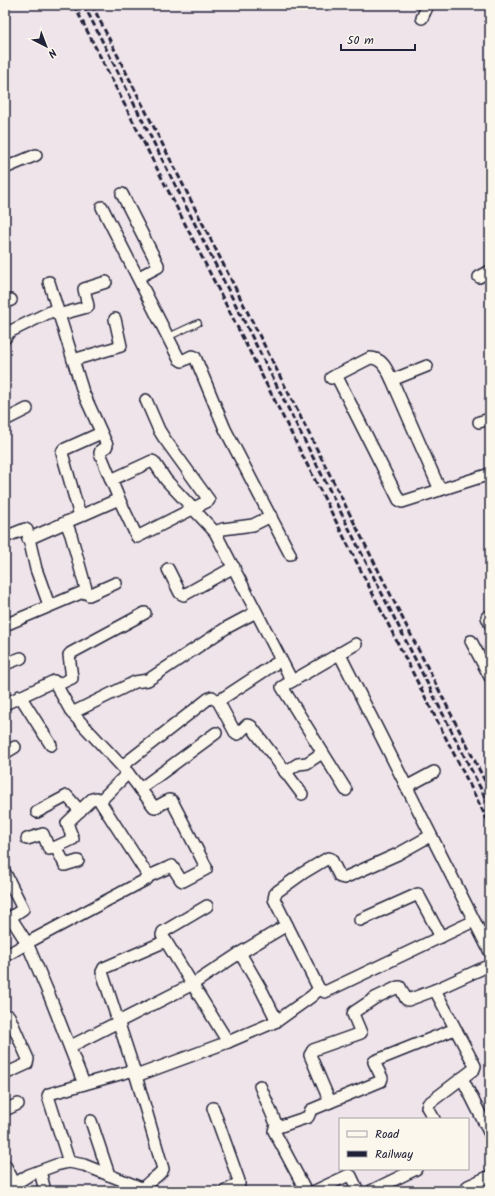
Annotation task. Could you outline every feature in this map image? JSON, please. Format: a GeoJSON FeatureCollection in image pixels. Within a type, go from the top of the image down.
{"type":"FeatureCollection","features":[{"type":"Feature","properties":{"kind":"street"},"geometry":{"type":"LineString","coordinates":[[422,18],[428,5]]}},
{"type":"Feature","properties":{"kind":"street"},"geometry":{"type":"LineString","coordinates":[[5,168],[36,155]]}},
{"type":"Feature","properties":{"kind":"street"},"geometry":{"type":"LineString","coordinates":[[122,194],[158,265],[158,267],[139,278]]}},
{"type":"Feature","properties":{"kind":"street"},"geometry":{"type":"LineString","coordinates":[[102,207],[180,360],[182,361],[192,356],[195,357],[225,429],[290,554]]}},
{"type":"Feature","properties":{"kind":"street"},"geometry":{"type":"LineString","coordinates":[[479,277],[490,271]]}},
{"type":"Feature","properties":{"kind":"street"},"geometry":{"type":"LineString","coordinates":[[48,282],[83,392],[107,445],[101,450],[100,453],[137,537],[208,501],[208,498],[159,430],[146,400]]}},
{"type":"Feature","properties":{"kind":"street"},"geometry":{"type":"LineString","coordinates":[[5,338],[9,332],[57,312],[87,307],[84,289],[106,282]]}},
{"type":"Feature","properties":{"kind":"street"},"geometry":{"type":"LineString","coordinates":[[73,360],[120,348],[121,345],[115,319]]}},
{"type":"Feature","properties":{"kind":"street"},"geometry":{"type":"LineString","coordinates":[[440,490],[385,366],[376,358],[370,358],[333,377],[399,500],[402,502],[440,490],[490,474]]}},
{"type":"Feature","properties":{"kind":"street"},"geometry":{"type":"LineString","coordinates":[[392,380],[427,366]]}},
{"type":"Feature","properties":{"kind":"street"},"geometry":{"type":"LineString","coordinates":[[5,420],[27,409]]}},
{"type":"Feature","properties":{"kind":"street"},"geometry":{"type":"LineString","coordinates":[[80,516],[62,451],[101,433]]}},
{"type":"Feature","properties":{"kind":"street"},"geometry":{"type":"LineString","coordinates":[[111,480],[153,461],[166,480],[216,532],[292,681]]}},
{"type":"Feature","properties":{"kind":"street"},"geometry":{"type":"LineString","coordinates":[[28,539],[119,499]]}},
{"type":"Feature","properties":{"kind":"street"},"geometry":{"type":"LineString","coordinates":[[216,532],[223,529],[253,525],[271,516]]}},
{"type":"Feature","properties":{"kind":"street"},"geometry":{"type":"LineString","coordinates":[[66,522],[86,587],[85,591]]}},
{"type":"Feature","properties":{"kind":"street"},"geometry":{"type":"LineString","coordinates":[[5,537],[24,529],[26,530],[36,569],[49,605]]}},
{"type":"Feature","properties":{"kind":"street"},"geometry":{"type":"LineString","coordinates":[[168,569],[180,593],[184,595],[234,568]]}},
{"type":"Feature","properties":{"kind":"street"},"geometry":{"type":"LineString","coordinates":[[85,591],[89,595],[116,583]]}},
{"type":"Feature","properties":{"kind":"street"},"geometry":{"type":"LineString","coordinates":[[5,624],[85,591]]}},
{"type":"Feature","properties":{"kind":"street"},"geometry":{"type":"LineString","coordinates":[[72,713],[135,682],[148,680],[226,628],[256,612]]}},
{"type":"Feature","properties":{"kind":"street"},"geometry":{"type":"LineString","coordinates":[[57,685],[72,678],[69,655],[71,653],[144,613]]}},
{"type":"Feature","properties":{"kind":"street"},"geometry":{"type":"LineString","coordinates":[[471,641],[490,677]]}},
{"type":"Feature","properties":{"kind":"street"},"geometry":{"type":"LineString","coordinates":[[346,790],[282,689],[282,686],[356,644]]}},
{"type":"Feature","properties":{"kind":"street"},"geometry":{"type":"LineString","coordinates":[[339,653],[430,836],[490,952]]}},
{"type":"Feature","properties":{"kind":"street"},"geometry":{"type":"LineString","coordinates":[[5,664],[21,658]]}},
{"type":"Feature","properties":{"kind":"street"},"geometry":{"type":"LineString","coordinates":[[218,701],[281,660]]}},
{"type":"Feature","properties":{"kind":"street"},"geometry":{"type":"LineString","coordinates":[[5,704],[52,682],[56,683],[72,713],[125,770],[155,808],[169,800],[172,801],[206,867],[206,869],[184,881],[181,880],[172,866],[148,877],[146,881],[26,943],[5,956]]}},
{"type":"Feature","properties":{"kind":"street"},"geometry":{"type":"LineString","coordinates":[[20,696],[51,745]]}},
{"type":"Feature","properties":{"kind":"street"},"geometry":{"type":"LineString","coordinates":[[101,801],[125,770],[212,697],[218,701],[236,734],[238,734],[247,725],[250,726],[302,794]]}},
{"type":"Feature","properties":{"kind":"street"},"geometry":{"type":"LineString","coordinates":[[140,789],[216,733]]}},
{"type":"Feature","properties":{"kind":"street"},"geometry":{"type":"LineString","coordinates":[[5,753],[16,747]]}},
{"type":"Feature","properties":{"kind":"street"},"geometry":{"type":"LineString","coordinates":[[285,772],[298,764],[307,763],[322,753]]}},
{"type":"Feature","properties":{"kind":"street"},"geometry":{"type":"LineString","coordinates":[[406,787],[434,772]]}},
{"type":"Feature","properties":{"kind":"street"},"geometry":{"type":"LineString","coordinates":[[36,812],[67,796],[80,811]]}},
{"type":"Feature","properties":{"kind":"street"},"geometry":{"type":"LineString","coordinates":[[27,839],[43,834],[49,848],[56,847],[73,839],[67,824],[94,798],[101,801]]}},
{"type":"Feature","properties":{"kind":"street"},"geometry":{"type":"LineString","coordinates":[[101,801],[102,806],[148,877]]}},
{"type":"Feature","properties":{"kind":"street"},"geometry":{"type":"LineString","coordinates":[[430,836],[398,854],[344,878],[340,877],[331,859],[329,858],[278,890],[274,897],[319,989],[325,992],[474,921]]}},
{"type":"Feature","properties":{"kind":"street"},"geometry":{"type":"LineString","coordinates":[[56,847],[65,866],[78,861]]}},
{"type":"Feature","properties":{"kind":"street"},"geometry":{"type":"LineString","coordinates":[[5,873],[23,909],[8,918],[26,943],[71,1046],[84,1084]]}},
{"type":"Feature","properties":{"kind":"street"},"geometry":{"type":"LineString","coordinates":[[360,920],[418,894],[441,937]]}},
{"type":"Feature","properties":{"kind":"street"},"geometry":{"type":"LineString","coordinates":[[206,906],[163,932],[162,935],[228,1042]]}},
{"type":"Feature","properties":{"kind":"street"},"geometry":{"type":"LineString","coordinates":[[71,1046],[193,984],[240,953],[287,925]]}},
{"type":"Feature","properties":{"kind":"street"},"geometry":{"type":"LineString","coordinates":[[5,1191],[29,1175],[69,1162],[84,1165],[109,1175],[130,1187],[146,1190],[148,1182],[161,1173],[163,1169],[135,1073],[102,970],[166,941]]}},
{"type":"Feature","properties":{"kind":"street"},"geometry":{"type":"LineString","coordinates":[[240,953],[262,991],[277,1022]]}},
{"type":"Feature","properties":{"kind":"street"},"geometry":{"type":"LineString","coordinates":[[330,1102],[310,1055],[314,1050],[360,1033],[361,1032],[354,1013],[375,998],[398,987],[400,987],[408,1000],[489,968]]}},
{"type":"Feature","properties":{"kind":"street"},"geometry":{"type":"LineString","coordinates":[[69,1162],[48,1096],[50,1094],[84,1084],[135,1073],[228,1042],[277,1022],[319,989]]}},
{"type":"Feature","properties":{"kind":"street"},"geometry":{"type":"LineString","coordinates":[[433,1118],[427,1107],[428,1104],[474,1069],[475,1066],[435,990]]}},
{"type":"Feature","properties":{"kind":"street"},"geometry":{"type":"LineString","coordinates":[[5,1074],[27,1064],[28,1059],[9,1016]]}},
{"type":"Feature","properties":{"kind":"street"},"geometry":{"type":"LineString","coordinates":[[276,1126],[308,1117],[311,1110],[382,1080],[374,1062],[375,1061],[455,1029]]}},
{"type":"Feature","properties":{"kind":"street"},"geometry":{"type":"LineString","coordinates":[[462,1078],[490,1134]]}},
{"type":"Feature","properties":{"kind":"street"},"geometry":{"type":"LineString","coordinates":[[260,1086],[276,1126],[274,1131],[306,1191]]}},
{"type":"Feature","properties":{"kind":"street"},"geometry":{"type":"LineString","coordinates":[[5,1110],[18,1104]]}},
{"type":"Feature","properties":{"kind":"street"},"geometry":{"type":"LineString","coordinates":[[213,1108],[239,1181],[239,1184],[226,1191]]}},
{"type":"Feature","properties":{"kind":"street"},"geometry":{"type":"LineString","coordinates":[[91,1120],[109,1175]]}},
{"type":"Feature","properties":{"kind":"street"},"geometry":{"type":"LineString","coordinates":[[5,1165],[15,1184]]}},
{"type":"Feature","properties":{"kind":"street"},"geometry":{"type":"LineString","coordinates":[[371,1191],[414,1170]]}},
{"type":"Feature","properties":{"kind":"street"},"geometry":{"type":"LineString","coordinates":[[40,1171],[45,1191]]}},
{"type":"Feature","properties":{"kind":"street"},"geometry":{"type":"LineString","coordinates":[[316,1191],[348,1175],[351,1176],[358,1191]]}},
{"type":"Feature","properties":{"kind":"street"},"geometry":{"type":"LineString","coordinates":[[468,1186],[490,1176]]}},
{"type":"Feature","properties":{"kind":"lane"},"geometry":{"type":"LineString","coordinates":[[168,337],[198,323]]}},
{"type":"Feature","properties":{"kind":"railway"},"geometry":{"type":"LineString","coordinates":[[74,5],[490,825]]}},
{"type":"Feature","properties":{"kind":"railway"},"geometry":{"type":"LineString","coordinates":[[84,5],[490,807]]}},
{"type":"Feature","properties":{"kind":"railway"},"geometry":{"type":"LineString","coordinates":[[92,5],[490,791]]}}]}
